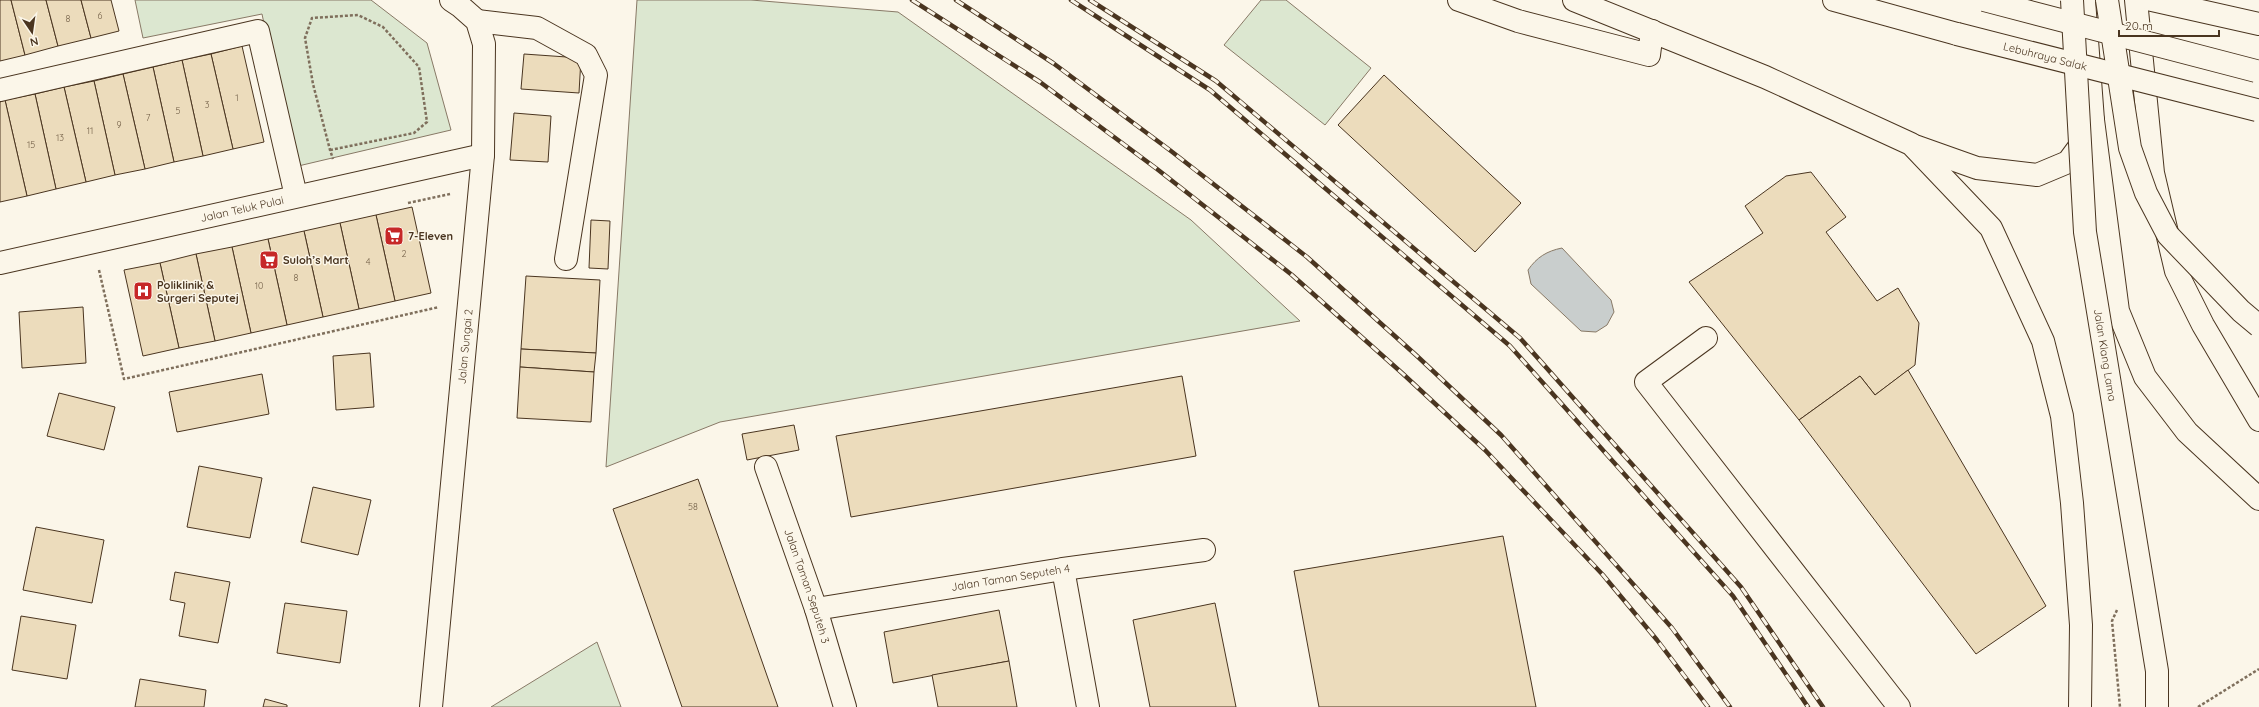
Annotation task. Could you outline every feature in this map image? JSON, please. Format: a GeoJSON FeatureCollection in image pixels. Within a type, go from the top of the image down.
{"type":"FeatureCollection","features":[{"type":"Feature","properties":{"kind":"main road"},"geometry":{"type":"LineString","coordinates":[[451,0],[477,21],[537,28],[586,55],[596,75],[566,259]]}},
{"type":"Feature","properties":{"kind":"main road"},"geometry":{"type":"LineString","coordinates":[[1459,0],[1518,21],[1649,55],[1652,31]]}},
{"type":"Feature","properties":{"kind":"main road"},"geometry":{"type":"LineString","coordinates":[[1574,0],[1765,77],[1911,144],[1977,168],[2038,175],[2068,162],[2085,139],[2093,120]]}},
{"type":"Feature","properties":{"kind":"main road","name":"Lebuhraya Salak"},"geometry":{"type":"LineString","coordinates":[[1834,0],[1958,34],[2258,111]]}},
{"type":"Feature","properties":{"kind":"main road"},"geometry":{"type":"LineString","coordinates":[[1984,0],[2258,72]]}},
{"type":"Feature","properties":{"kind":"main road","name":"Jalan Klang Lama"},"geometry":{"type":"LineString","coordinates":[[2072,0],[2085,232],[2157,671],[2157,707]]}},
{"type":"Feature","properties":{"kind":"main road"},"geometry":{"type":"LineString","coordinates":[[2084,0],[2093,120],[2118,311],[2145,377],[2187,432],[2259,499]]}},
{"type":"Feature","properties":{"kind":"main road"},"geometry":{"type":"LineString","coordinates":[[2107,0],[2130,148],[2146,193],[2168,235],[2241,311],[2259,326]]}},
{"type":"Feature","properties":{"kind":"main road"},"geometry":{"type":"LineString","coordinates":[[2136,0],[2153,173],[2176,271],[2203,325],[2259,420]]}},
{"type":"Feature","properties":{"kind":"main road"},"geometry":{"type":"LineString","coordinates":[[2152,0],[2259,24]]}},
{"type":"Feature","properties":{"kind":"main road","name":"Jalan Sungai 2"},"geometry":{"type":"LineString","coordinates":[[431,707],[484,154],[484,44],[477,21]]}},
{"type":"Feature","properties":{"kind":"main road"},"geometry":{"type":"LineString","coordinates":[[0,90],[258,31],[296,196]]}},
{"type":"Feature","properties":{"kind":"main road"},"geometry":{"type":"LineString","coordinates":[[1911,144],[1991,228],[2043,341],[2062,416],[2072,503],[2082,625],[2080,707]]}},
{"type":"Feature","properties":{"kind":"main road","name":"Jalan Teluk Pulai"},"geometry":{"type":"LineString","coordinates":[[0,263],[484,154]]}},
{"type":"Feature","properties":{"kind":"main road"},"geometry":{"type":"LineString","coordinates":[[1706,338],[1646,382],[1899,707]]}},
{"type":"Feature","properties":{"kind":"main road","name":"Jalan Taman Seputeh 3"},"geometry":{"type":"LineString","coordinates":[[766,466],[816,609],[845,707]]}},
{"type":"Feature","properties":{"kind":"main road","name":"Jalan Taman Seputeh 4"},"geometry":{"type":"LineString","coordinates":[[816,609],[1063,569],[1204,550]]}},
{"type":"Feature","properties":{"kind":"main road"},"geometry":{"type":"LineString","coordinates":[[1063,569],[1088,707]]}},
{"type":"Feature","properties":{"kind":"path"},"geometry":{"type":"LineString","coordinates":[[330,150],[414,133],[427,122],[419,67],[383,27],[358,16],[312,18],[306,38],[313,84],[330,150],[334,163]]}},
{"type":"Feature","properties":{"kind":"path"},"geometry":{"type":"LineString","coordinates":[[93,242],[124,379],[470,300]]}},
{"type":"Feature","properties":{"kind":"path"},"geometry":{"type":"LineString","coordinates":[[2198,707],[2259,668]]}},
{"type":"Feature","properties":{"kind":"green space"},"geometry":{"type":"Polygon","coordinates":[[[135,0],[371,0],[427,43],[451,130],[294,167],[262,14],[143,38],[135,0]]]}},
{"type":"Feature","properties":{"kind":"green space"},"geometry":{"type":"Polygon","coordinates":[[[637,0],[751,0],[898,12],[1191,220],[1300,321],[720,422],[606,467],[637,0]]]}},
{"type":"Feature","properties":{"kind":"green space"},"geometry":{"type":"Polygon","coordinates":[[[1261,0],[1286,0],[1371,68],[1325,125],[1224,45],[1261,0]]]}},
{"type":"Feature","properties":{"kind":"green space"},"geometry":{"type":"Polygon","coordinates":[[[597,642],[621,707],[491,707],[597,642]]]}},
{"type":"Feature","properties":{"kind":"shaded area"},"geometry":{"type":"Polygon","coordinates":[[[1562,248],[1611,300],[1614,312],[1607,325],[1596,332],[1581,331],[1531,284],[1528,270],[1531,265],[1543,255],[1562,248]]]}},
{"type":"Feature","properties":{"kind":"building"},"geometry":{"type":"Polygon","coordinates":[[[0,0],[11,0],[25,55],[0,61],[0,0]]]}},
{"type":"Feature","properties":{"kind":"building"},"geometry":{"type":"Polygon","coordinates":[[[11,0],[46,0],[58,46],[25,55],[11,0]]]}},
{"type":"Feature","properties":{"kind":"building"},"geometry":{"type":"Polygon","coordinates":[[[46,0],[81,0],[91,38],[58,46],[46,0]]]}},
{"type":"Feature","properties":{"kind":"building"},"geometry":{"type":"Polygon","coordinates":[[[81,0],[111,0],[119,31],[91,38],[81,0]]]}},
{"type":"Feature","properties":{"kind":"building"},"geometry":{"type":"Polygon","coordinates":[[[242,46],[264,142],[233,149],[211,54],[242,46]]]}},
{"type":"Feature","properties":{"kind":"building"},"geometry":{"type":"Polygon","coordinates":[[[211,54],[233,149],[203,156],[182,60],[211,54]]]}},
{"type":"Feature","properties":{"kind":"building"},"geometry":{"type":"Polygon","coordinates":[[[524,54],[581,58],[579,93],[521,89],[524,54]]]}},
{"type":"Feature","properties":{"kind":"building"},"geometry":{"type":"Polygon","coordinates":[[[182,60],[203,156],[174,162],[153,67],[182,60]]]}},
{"type":"Feature","properties":{"kind":"building"},"geometry":{"type":"Polygon","coordinates":[[[153,67],[174,162],[145,169],[123,74],[153,67]]]}},
{"type":"Feature","properties":{"kind":"building"},"geometry":{"type":"Polygon","coordinates":[[[123,74],[145,169],[115,175],[94,81],[123,74]]]}},
{"type":"Feature","properties":{"kind":"building"},"geometry":{"type":"Polygon","coordinates":[[[1384,75],[1521,203],[1475,252],[1338,125],[1384,75]]]}},
{"type":"Feature","properties":{"kind":"building"},"geometry":{"type":"Polygon","coordinates":[[[94,81],[115,175],[86,182],[64,87],[94,81]]]}},
{"type":"Feature","properties":{"kind":"building"},"geometry":{"type":"Polygon","coordinates":[[[64,87],[86,182],[56,189],[35,94],[64,87]]]}},
{"type":"Feature","properties":{"kind":"building"},"geometry":{"type":"Polygon","coordinates":[[[35,94],[56,189],[27,196],[5,100],[35,94]]]}},
{"type":"Feature","properties":{"kind":"building"},"geometry":{"type":"Polygon","coordinates":[[[5,100],[27,196],[0,202],[0,102],[5,100]]]}},
{"type":"Feature","properties":{"kind":"building"},"geometry":{"type":"Polygon","coordinates":[[[514,113],[551,116],[548,162],[510,160],[514,113]]]}},
{"type":"Feature","properties":{"kind":"building"},"geometry":{"type":"Polygon","coordinates":[[[1811,172],[1846,217],[1826,232],[1877,301],[1898,288],[1919,323],[1915,365],[1875,395],[1860,376],[1799,420],[1689,282],[1763,233],[1745,206],[1786,176],[1811,172]]]}},
{"type":"Feature","properties":{"kind":"building"},"geometry":{"type":"Polygon","coordinates":[[[412,207],[431,293],[395,301],[376,215],[412,207]]]}},
{"type":"Feature","properties":{"kind":"building"},"geometry":{"type":"Polygon","coordinates":[[[376,215],[395,301],[359,309],[340,223],[376,215]]]}},
{"type":"Feature","properties":{"kind":"building"},"geometry":{"type":"Polygon","coordinates":[[[591,220],[610,221],[608,269],[589,268],[591,220]]]}},
{"type":"Feature","properties":{"kind":"building"},"geometry":{"type":"Polygon","coordinates":[[[340,223],[359,309],[323,317],[304,231],[340,223]]]}},
{"type":"Feature","properties":{"kind":"building"},"geometry":{"type":"Polygon","coordinates":[[[304,231],[323,317],[287,325],[268,239],[304,231]]]}},
{"type":"Feature","properties":{"kind":"building"},"geometry":{"type":"Polygon","coordinates":[[[268,239],[287,325],[251,333],[232,247],[268,239]]]}},
{"type":"Feature","properties":{"kind":"building"},"geometry":{"type":"Polygon","coordinates":[[[232,247],[251,333],[215,341],[196,254],[232,247]]]}},
{"type":"Feature","properties":{"kind":"building"},"geometry":{"type":"Polygon","coordinates":[[[196,254],[215,341],[179,348],[160,263],[196,254]]]}},
{"type":"Feature","properties":{"kind":"building"},"geometry":{"type":"Polygon","coordinates":[[[160,263],[179,348],[143,356],[124,270],[160,263]]]}},
{"type":"Feature","properties":{"kind":"building"},"geometry":{"type":"Polygon","coordinates":[[[526,276],[600,280],[596,353],[521,349],[526,276]]]}},
{"type":"Feature","properties":{"kind":"building"},"geometry":{"type":"Polygon","coordinates":[[[83,307],[86,363],[22,368],[19,312],[83,307]]]}},
{"type":"Feature","properties":{"kind":"building"},"geometry":{"type":"Polygon","coordinates":[[[521,349],[596,353],[594,372],[520,367],[521,349]]]}},
{"type":"Feature","properties":{"kind":"building"},"geometry":{"type":"Polygon","coordinates":[[[370,353],[374,407],[336,410],[333,356],[370,353]]]}},
{"type":"Feature","properties":{"kind":"building"},"geometry":{"type":"Polygon","coordinates":[[[520,367],[594,372],[591,422],[517,418],[520,367]]]}},
{"type":"Feature","properties":{"kind":"building"},"geometry":{"type":"Polygon","coordinates":[[[1908,370],[2046,606],[1976,654],[1799,420],[1860,376],[1875,395],[1908,370]]]}},
{"type":"Feature","properties":{"kind":"building"},"geometry":{"type":"Polygon","coordinates":[[[262,374],[269,414],[177,432],[169,392],[262,374]]]}},
{"type":"Feature","properties":{"kind":"building"},"geometry":{"type":"Polygon","coordinates":[[[1182,376],[1196,456],[851,517],[836,436],[1182,376]]]}},
{"type":"Feature","properties":{"kind":"building"},"geometry":{"type":"Polygon","coordinates":[[[59,393],[115,407],[104,450],[47,436],[59,393]]]}},
{"type":"Feature","properties":{"kind":"building"},"geometry":{"type":"Polygon","coordinates":[[[794,425],[799,450],[747,460],[742,434],[794,425]]]}},
{"type":"Feature","properties":{"kind":"building"},"geometry":{"type":"Polygon","coordinates":[[[199,466],[262,478],[250,538],[187,527],[199,466]]]}},
{"type":"Feature","properties":{"kind":"building"},"geometry":{"type":"Polygon","coordinates":[[[698,479],[778,707],[682,707],[613,509],[698,479]]]}},
{"type":"Feature","properties":{"kind":"building"},"geometry":{"type":"Polygon","coordinates":[[[313,487],[371,500],[358,555],[301,542],[313,487]]]}},
{"type":"Feature","properties":{"kind":"building"},"geometry":{"type":"Polygon","coordinates":[[[36,527],[104,540],[92,603],[23,590],[36,527]]]}},
{"type":"Feature","properties":{"kind":"building"},"geometry":{"type":"Polygon","coordinates":[[[1503,536],[1536,707],[1319,707],[1294,571],[1503,536]]]}},
{"type":"Feature","properties":{"kind":"building"},"geometry":{"type":"Polygon","coordinates":[[[175,572],[230,582],[218,643],[179,636],[185,603],[170,600],[175,572]]]}},
{"type":"Feature","properties":{"kind":"building"},"geometry":{"type":"Polygon","coordinates":[[[285,603],[347,611],[340,663],[277,653],[285,603]]]}},
{"type":"Feature","properties":{"kind":"building"},"geometry":{"type":"Polygon","coordinates":[[[1215,603],[1236,707],[1150,707],[1133,620],[1215,603]]]}},
{"type":"Feature","properties":{"kind":"building"},"geometry":{"type":"Polygon","coordinates":[[[999,610],[1009,661],[893,683],[884,632],[999,610]]]}},
{"type":"Feature","properties":{"kind":"building"},"geometry":{"type":"Polygon","coordinates":[[[21,616],[76,625],[67,679],[12,670],[21,616]]]}},
{"type":"Feature","properties":{"kind":"building"},"geometry":{"type":"Polygon","coordinates":[[[1009,661],[1017,707],[938,707],[932,675],[1009,661]]]}},
{"type":"Feature","properties":{"kind":"building"},"geometry":{"type":"Polygon","coordinates":[[[140,679],[206,690],[204,707],[135,707],[140,679]]]}},
{"type":"Feature","properties":{"kind":"building"},"geometry":{"type":"Polygon","coordinates":[[[265,699],[287,705],[287,707],[263,707],[265,699]]]}},
{"type":"Feature","properties":{"kind":"railway"},"geometry":{"type":"LineString","coordinates":[[912,0],[1040,82],[1157,169],[1292,275],[1402,373],[1485,450],[1603,575],[1657,640],[1708,707]]}},
{"type":"Feature","properties":{"kind":"railway"},"geometry":{"type":"LineString","coordinates":[[956,0],[1053,63],[1171,151],[1307,257],[1417,356],[1501,435],[1672,628],[1730,707]]}},
{"type":"Feature","properties":{"kind":"railway"},"geometry":{"type":"LineString","coordinates":[[1071,0],[1210,90],[1510,346],[1733,596],[1808,707]]}},
{"type":"Feature","properties":{"kind":"railway"},"geometry":{"type":"LineString","coordinates":[[1090,0],[1216,81],[1520,338],[1741,587],[1823,707]]}},
{"type":"Feature","properties":{"kind":"place","name":"7-Eleven"},"geometry":{"type":"Point","coordinates":[394,236]}},
{"type":"Feature","properties":{"kind":"place","name":"Suloh’s Mart"},"geometry":{"type":"Point","coordinates":[269,260]}},
{"type":"Feature","properties":{"kind":"place","name":"Poliklinik & Surgeri Seputej"},"geometry":{"type":"Point","coordinates":[143,291]}}]}
